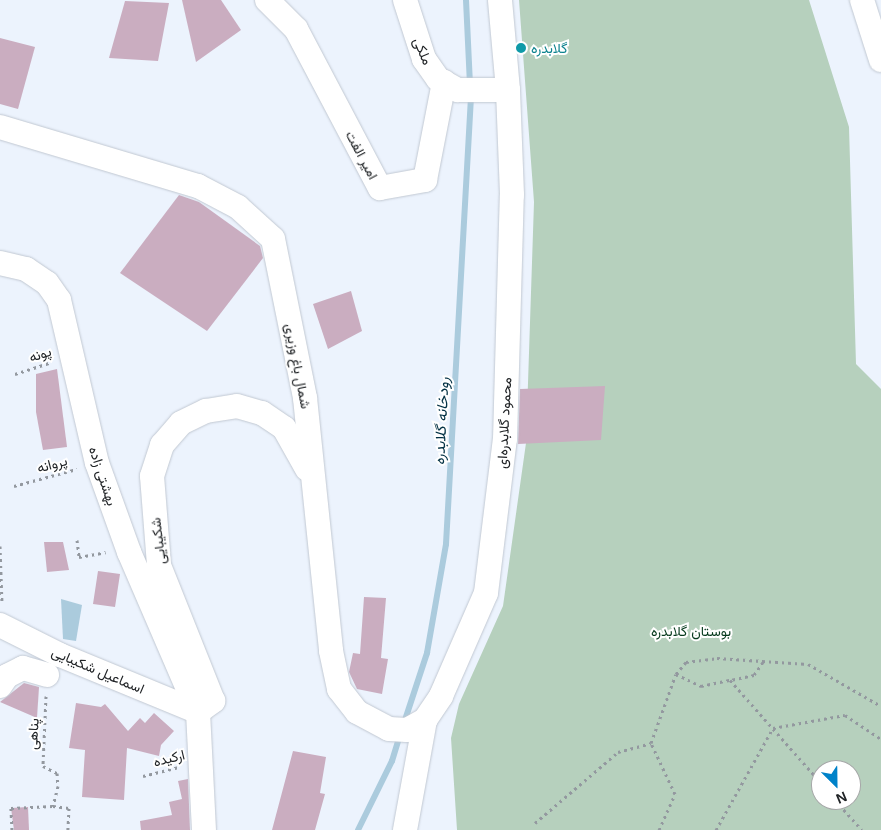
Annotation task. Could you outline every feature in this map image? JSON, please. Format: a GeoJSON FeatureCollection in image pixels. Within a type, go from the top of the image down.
{"type":"FeatureCollection","features":[{"type":"Feature","properties":{"kind":"street","name":"امیر الفت"},"geometry":{"type":"LineString","coordinates":[[267,0],[296,29],[380,188],[425,180],[451,86]]}},
{"type":"Feature","properties":{"kind":"street","name":"ملکی"},"geometry":{"type":"LineString","coordinates":[[405,0],[424,59],[438,79],[451,86]]}},
{"type":"Feature","properties":{"kind":"street","name":"محمود گلابدره‌ای"},"geometry":{"type":"LineString","coordinates":[[405,830],[407,726],[441,696],[486,593],[505,439],[512,195],[508,90],[500,0]]}},
{"type":"Feature","properties":{"kind":"street"},"geometry":{"type":"LineString","coordinates":[[862,0],[881,60]]}},
{"type":"Feature","properties":{"kind":"street"},"geometry":{"type":"LineString","coordinates":[[871,0],[881,10]]}},
{"type":"Feature","properties":{"kind":"street"},"geometry":{"type":"LineString","coordinates":[[451,86],[484,92],[508,90]]}},
{"type":"Feature","properties":{"kind":"street","name":"شمال باغ وزیری"},"geometry":{"type":"LineString","coordinates":[[0,127],[198,186],[238,207],[273,239],[306,398],[331,651],[340,689],[357,712],[407,726]]}},
{"type":"Feature","properties":{"kind":"street","name":"بهشتی زاده"},"geometry":{"type":"LineString","coordinates":[[0,263],[26,269],[47,283],[59,300],[97,463],[129,552],[198,712]]}},
{"type":"Feature","properties":{"kind":"street","name":"شکیبایی"},"geometry":{"type":"LineString","coordinates":[[198,712],[213,701],[159,565],[152,476],[162,445],[181,423],[206,411],[237,406],[262,413],[284,428],[302,455],[315,488]]}},
{"type":"Feature","properties":{"kind":"street","name":"اسماعیل شکیبایی"},"geometry":{"type":"LineString","coordinates":[[1,625],[56,652],[198,712]]}},
{"type":"Feature","properties":{"kind":"street"},"geometry":{"type":"LineString","coordinates":[[0,686],[7,676],[23,668],[46,679],[56,652]]}},
{"type":"Feature","properties":{"kind":"street"},"geometry":{"type":"LineString","coordinates":[[198,712],[204,830]]}},
{"type":"Feature","properties":{"kind":"path","name":"پونه"},"geometry":{"type":"LineString","coordinates":[[15,374],[73,354]]}},
{"type":"Feature","properties":{"kind":"path","name":"پروانه"},"geometry":{"type":"LineString","coordinates":[[14,486],[97,463]]}},
{"type":"Feature","properties":{"kind":"path"},"geometry":{"type":"LineString","coordinates":[[77,540],[79,557],[129,552]]}},
{"type":"Feature","properties":{"kind":"path"},"geometry":{"type":"LineString","coordinates":[[0,546],[1,625]]}},
{"type":"Feature","properties":{"kind":"path"},"geometry":{"type":"LineString","coordinates":[[659,830],[675,794],[651,743],[676,674],[686,662],[717,658],[808,664],[881,706]]}},
{"type":"Feature","properties":{"kind":"path"},"geometry":{"type":"LineString","coordinates":[[676,674],[700,686],[754,675],[764,661]]}},
{"type":"Feature","properties":{"kind":"path","name":"پناهی"},"geometry":{"type":"LineString","coordinates":[[46,679],[42,766],[58,773],[58,786],[52,806]]}},
{"type":"Feature","properties":{"kind":"path"},"geometry":{"type":"LineString","coordinates":[[730,680],[811,773]]}},
{"type":"Feature","properties":{"kind":"path"},"geometry":{"type":"LineString","coordinates":[[772,728],[844,715],[881,739]]}},
{"type":"Feature","properties":{"kind":"path"},"geometry":{"type":"LineString","coordinates":[[716,830],[772,728]]}},
{"type":"Feature","properties":{"kind":"path"},"geometry":{"type":"LineString","coordinates":[[535,823],[618,752],[651,743]]}},
{"type":"Feature","properties":{"kind":"path","name":"ارکیده"},"geometry":{"type":"LineString","coordinates":[[143,776],[201,761]]}},
{"type":"Feature","properties":{"kind":"path"},"geometry":{"type":"LineString","coordinates":[[12,830],[11,808],[52,806],[69,808],[68,830]]}},
{"type":"Feature","properties":{"kind":"path"},"geometry":{"type":"LineString","coordinates":[[845,810],[862,830]]}},
{"type":"Feature","properties":{"kind":"green space","name":"بوستان گلابدره"},"geometry":{"type":"Polygon","coordinates":[[[519,0],[809,0],[849,127],[856,364],[881,389],[881,830],[457,830],[451,738],[459,704],[503,606],[526,443],[534,202],[519,0]]]}},
{"type":"Feature","properties":{"kind":"water"},"geometry":{"type":"Polygon","coordinates":[[[61,599],[82,605],[76,641],[63,639],[61,599]]]}},
{"type":"Feature","properties":{"kind":"building"},"geometry":{"type":"Polygon","coordinates":[[[182,0],[221,0],[241,30],[196,62],[182,0]]]}},
{"type":"Feature","properties":{"kind":"building"},"geometry":{"type":"Polygon","coordinates":[[[125,1],[169,3],[158,61],[109,58],[125,1]]]}},
{"type":"Feature","properties":{"kind":"building"},"geometry":{"type":"Polygon","coordinates":[[[0,38],[35,47],[18,109],[0,104],[0,38]]]}},
{"type":"Feature","properties":{"kind":"building"},"geometry":{"type":"Polygon","coordinates":[[[179,195],[199,202],[260,246],[263,258],[207,331],[120,273],[179,195]]]}},
{"type":"Feature","properties":{"kind":"building"},"geometry":{"type":"Polygon","coordinates":[[[351,291],[362,331],[328,349],[313,304],[351,291]]]}},
{"type":"Feature","properties":{"kind":"building"},"geometry":{"type":"Polygon","coordinates":[[[57,369],[67,447],[43,450],[36,412],[36,374],[57,369]]]}},
{"type":"Feature","properties":{"kind":"building"},"geometry":{"type":"Polygon","coordinates":[[[605,386],[601,440],[518,444],[520,389],[605,386]]]}},
{"type":"Feature","properties":{"kind":"building"},"geometry":{"type":"Polygon","coordinates":[[[44,542],[63,542],[69,570],[47,572],[44,542]]]}},
{"type":"Feature","properties":{"kind":"building"},"geometry":{"type":"Polygon","coordinates":[[[98,571],[120,574],[115,607],[93,604],[98,571]]]}},
{"type":"Feature","properties":{"kind":"building"},"geometry":{"type":"Polygon","coordinates":[[[364,597],[386,598],[381,658],[388,659],[382,694],[357,689],[349,672],[353,653],[360,654],[364,597]]]}},
{"type":"Feature","properties":{"kind":"building"},"geometry":{"type":"Polygon","coordinates":[[[24,683],[39,687],[37,718],[0,702],[24,683]]]}},
{"type":"Feature","properties":{"kind":"building"},"geometry":{"type":"Polygon","coordinates":[[[76,703],[101,707],[105,704],[128,731],[140,718],[145,723],[154,713],[174,731],[161,745],[159,756],[127,748],[124,800],[82,797],[85,750],[69,748],[76,703]]]}},
{"type":"Feature","properties":{"kind":"building"},"geometry":{"type":"Polygon","coordinates":[[[293,751],[326,757],[320,793],[325,794],[315,830],[272,830],[293,751]]]}},
{"type":"Feature","properties":{"kind":"building"},"geometry":{"type":"Polygon","coordinates":[[[188,779],[190,830],[141,830],[140,821],[172,815],[169,802],[182,799],[178,781],[188,779]]]}},
{"type":"Feature","properties":{"kind":"building"},"geometry":{"type":"Polygon","coordinates":[[[28,807],[29,830],[14,830],[11,808],[28,807]]]}},
{"type":"Feature","properties":{"kind":"waterway","name":"رودخانه گلابدره"},"geometry":{"type":"LineString","coordinates":[[466,0],[470,84]]}},
{"type":"Feature","properties":{"kind":"waterway","name":"رودخانه گلابدره"},"geometry":{"type":"LineString","coordinates":[[404,723],[427,653],[446,544],[471,94]]}},
{"type":"Feature","properties":{"kind":"waterway","name":"رودخانه گلابدره"},"geometry":{"type":"LineString","coordinates":[[358,830],[392,761],[400,735]]}},
{"type":"Feature","properties":{"kind":"place","name":"گلابدره"},"geometry":{"type":"Point","coordinates":[521,48]}}]}
